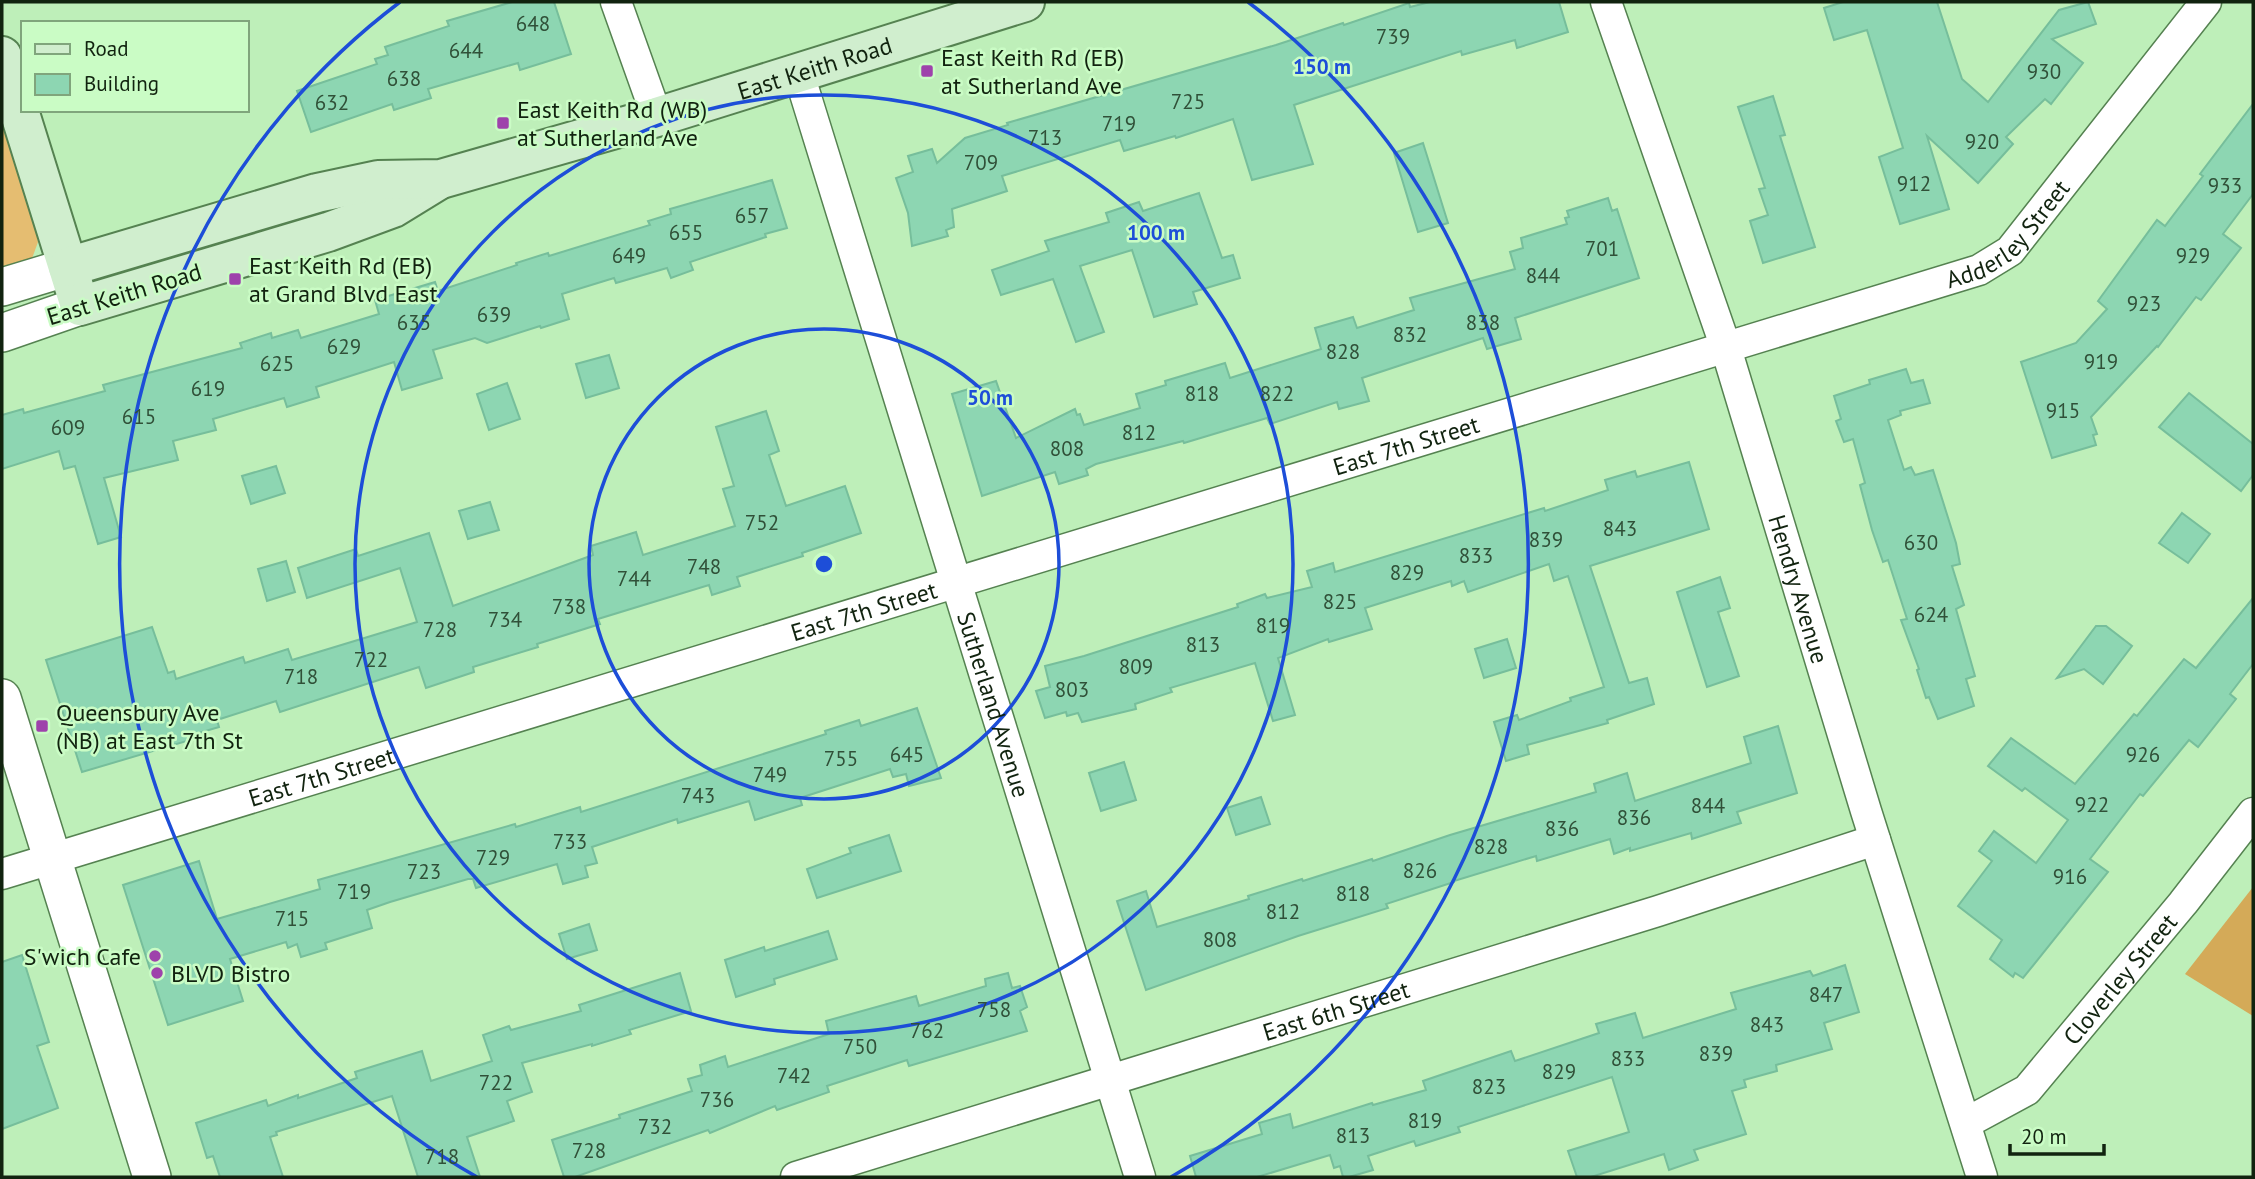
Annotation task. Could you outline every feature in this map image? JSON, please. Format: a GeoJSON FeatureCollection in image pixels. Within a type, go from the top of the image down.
{"type":"FeatureCollection","features":[{"type":"Feature","properties":{"kind":"main road","name":"East Keith Road"},"geometry":{"type":"LineString","coordinates":[[68,267],[317,193],[379,180],[441,179],[657,117],[1025,2]]}},
{"type":"Feature","properties":{"kind":"main road"},"geometry":{"type":"LineString","coordinates":[[2,56],[80,306]]}},
{"type":"Feature","properties":{"kind":"main road","name":"East Keith Road"},"geometry":{"type":"LineString","coordinates":[[80,306],[328,232],[393,208],[441,179]]}},
{"type":"Feature","properties":{"kind":"street"},"geometry":{"type":"LineString","coordinates":[[616,2],[657,117]]}},
{"type":"Feature","properties":{"kind":"street","name":"Hendry Avenue"},"geometry":{"type":"LineString","coordinates":[[1606,2],[1725,345],[1875,840],[1982,1177]]}},
{"type":"Feature","properties":{"kind":"street","name":"Adderley Street"},"geometry":{"type":"LineString","coordinates":[[1725,345],[1979,270],[2010,251],[2206,2]]}},
{"type":"Feature","properties":{"kind":"street","name":"Sutherland Avenue"},"geometry":{"type":"LineString","coordinates":[[798,71],[1140,1177]]}},
{"type":"Feature","properties":{"kind":"street","name":"East Keith Road"},"geometry":{"type":"LineString","coordinates":[[2,287],[68,267]]}},
{"type":"Feature","properties":{"kind":"street","name":"East Keith Road"},"geometry":{"type":"LineString","coordinates":[[2,333],[80,306]]}},
{"type":"Feature","properties":{"kind":"street","name":"East 7th Street"},"geometry":{"type":"LineString","coordinates":[[2,874],[1725,345]]}},
{"type":"Feature","properties":{"kind":"street"},"geometry":{"type":"LineString","coordinates":[[2,698],[152,1177]]}},
{"type":"Feature","properties":{"kind":"street","name":"Cloverley Street"},"geometry":{"type":"LineString","coordinates":[[1966,1123],[2027,1090],[2183,903],[2253,813]]}},
{"type":"Feature","properties":{"kind":"street","name":"East 6th Street"},"geometry":{"type":"LineString","coordinates":[[796,1177],[1658,911],[1875,840]]}},
{"type":"Feature","properties":{"kind":"shaded area"},"geometry":{"type":"Polygon","coordinates":[[[2,119],[38,242],[30,264],[2,278],[2,119]]]}},
{"type":"Feature","properties":{"kind":"shaded area"},"geometry":{"type":"Polygon","coordinates":[[[2253,887],[2253,1016],[2185,974],[2253,887]]]}},
{"type":"Feature","properties":{"kind":"building"},"geometry":{"type":"Polygon","coordinates":[[[512,2],[554,2],[571,54],[520,70],[518,63],[428,89],[431,98],[394,110],[392,104],[311,132],[297,91],[377,64],[375,59],[388,55],[385,47],[449,26],[447,21],[512,2]]]}},
{"type":"Feature","properties":{"kind":"building"},"geometry":{"type":"Polygon","coordinates":[[[1430,2],[1559,2],[1568,32],[1517,48],[1515,40],[1462,55],[1461,51],[1294,105],[1313,164],[1252,180],[1233,119],[1176,138],[1175,136],[1124,151],[1120,140],[1002,176],[1007,191],[952,209],[954,227],[946,230],[948,236],[912,246],[908,213],[896,178],[913,172],[908,156],[932,149],[937,163],[965,138],[1008,125],[1007,123],[1343,23],[1344,25],[1409,3],[1410,7],[1430,2]]]}},
{"type":"Feature","properties":{"kind":"building"},"geometry":{"type":"Polygon","coordinates":[[[1843,2],[1937,2],[1962,79],[1988,102],[2059,10],[2088,2],[2096,24],[2052,39],[2083,63],[2051,104],[2045,99],[2006,137],[2013,144],[1978,183],[1927,136],[1949,209],[1900,224],[1879,157],[1903,148],[1867,30],[1834,40],[1824,8],[1843,2]]]}},
{"type":"Feature","properties":{"kind":"building"},"geometry":{"type":"Polygon","coordinates":[[[1773,96],[1785,135],[1780,136],[1815,247],[1763,263],[1750,221],[1768,215],[1759,189],[1765,188],[1738,107],[1773,96]]]}},
{"type":"Feature","properties":{"kind":"building"},"geometry":{"type":"Polygon","coordinates":[[[2253,104],[2253,194],[2223,234],[2241,248],[2201,300],[2196,297],[2158,347],[2091,417],[2097,434],[2093,435],[2096,445],[2052,458],[2021,362],[2076,343],[2107,309],[2098,301],[2157,220],[2165,226],[2253,104]]]}},
{"type":"Feature","properties":{"kind":"building"},"geometry":{"type":"Polygon","coordinates":[[[1423,143],[1448,223],[1418,232],[1394,153],[1423,143]]]}},
{"type":"Feature","properties":{"kind":"building"},"geometry":{"type":"Polygon","coordinates":[[[772,180],[787,228],[690,262],[693,270],[671,278],[667,268],[616,283],[614,278],[562,294],[569,319],[487,343],[475,338],[433,350],[442,378],[402,390],[394,362],[316,387],[319,397],[287,407],[284,398],[213,419],[216,430],[173,441],[178,460],[104,478],[121,537],[98,544],[75,466],[64,469],[59,451],[2,469],[2,415],[23,409],[24,413],[105,391],[103,385],[242,348],[240,343],[271,333],[272,338],[298,330],[301,338],[379,314],[375,300],[435,282],[438,291],[548,253],[549,256],[650,225],[648,221],[671,214],[670,209],[772,180]]]}},
{"type":"Feature","properties":{"kind":"building"},"geometry":{"type":"Polygon","coordinates":[[[1199,193],[1222,258],[1233,255],[1240,278],[1193,292],[1197,304],[1154,317],[1132,250],[1080,266],[1104,332],[1076,342],[1053,279],[1001,295],[992,270],[1049,251],[1045,241],[1109,222],[1106,213],[1139,202],[1143,211],[1199,193]]]}},
{"type":"Feature","properties":{"kind":"building"},"geometry":{"type":"Polygon","coordinates":[[[1608,198],[1612,211],[1617,209],[1639,278],[1515,318],[1521,339],[1487,349],[1483,338],[1362,378],[1369,401],[1339,409],[1337,402],[1270,424],[1267,418],[1184,443],[1183,441],[1096,464],[1086,469],[1088,475],[1059,484],[1055,472],[982,496],[952,394],[996,381],[1016,438],[1075,409],[1084,425],[1140,408],[1136,394],[1166,385],[1165,381],[1225,363],[1230,378],[1321,349],[1315,328],[1353,317],[1357,328],[1414,310],[1410,298],[1515,269],[1510,252],[1523,248],[1521,238],[1567,224],[1567,211],[1608,198]]]}},
{"type":"Feature","properties":{"kind":"building"},"geometry":{"type":"Polygon","coordinates":[[[609,355],[619,388],[586,398],[576,364],[609,355]]]}},
{"type":"Feature","properties":{"kind":"building"},"geometry":{"type":"Polygon","coordinates":[[[1906,369],[1911,383],[1923,380],[1930,403],[1900,411],[1901,415],[1888,420],[1904,470],[1911,467],[1915,475],[1933,470],[1956,543],[1960,564],[1952,566],[1964,605],[1956,609],[1975,676],[1966,679],[1974,706],[1938,719],[1929,697],[1926,698],[1917,670],[1919,669],[1901,620],[1907,619],[1888,560],[1883,562],[1872,530],[1860,485],[1865,483],[1853,439],[1844,442],[1836,421],[1841,419],[1834,396],[1870,384],[1869,380],[1906,369]]]}},
{"type":"Feature","properties":{"kind":"building"},"geometry":{"type":"Polygon","coordinates":[[[507,383],[520,419],[489,430],[477,394],[507,383]]]}},
{"type":"Feature","properties":{"kind":"building"},"geometry":{"type":"Polygon","coordinates":[[[2189,393],[2253,444],[2253,475],[2241,491],[2159,427],[2189,393]]]}},
{"type":"Feature","properties":{"kind":"building"},"geometry":{"type":"Polygon","coordinates":[[[766,411],[779,451],[769,455],[786,506],[845,486],[861,533],[802,553],[803,556],[737,577],[740,586],[712,595],[709,585],[598,619],[600,624],[473,667],[474,672],[426,688],[419,667],[280,712],[276,701],[217,720],[219,727],[195,734],[197,738],[82,772],[46,660],[152,627],[168,673],[174,671],[176,679],[243,657],[245,663],[288,649],[292,660],[417,622],[400,568],[307,598],[298,568],[356,549],[358,556],[429,533],[453,606],[593,555],[591,546],[636,532],[643,555],[735,526],[723,489],[734,486],[716,427],[766,411]]]}},
{"type":"Feature","properties":{"kind":"building"},"geometry":{"type":"Polygon","coordinates":[[[1689,462],[1709,529],[1590,566],[1629,683],[1647,678],[1654,704],[1607,720],[1608,723],[1527,745],[1529,754],[1506,761],[1494,722],[1517,715],[1519,720],[1604,687],[1568,576],[1554,581],[1549,564],[1468,592],[1464,581],[1452,586],[1451,581],[1365,608],[1372,629],[1329,642],[1328,639],[1278,658],[1295,715],[1273,721],[1255,663],[1170,688],[1172,692],[1135,704],[1136,709],[1082,722],[1078,713],[1067,716],[1066,712],[1045,718],[1036,691],[1050,687],[1045,666],[1238,607],[1237,604],[1265,594],[1267,598],[1312,587],[1307,571],[1333,563],[1335,572],[1608,490],[1605,480],[1635,471],[1637,477],[1689,462]]]}},
{"type":"Feature","properties":{"kind":"building"},"geometry":{"type":"Polygon","coordinates":[[[276,466],[285,493],[251,504],[242,476],[276,466]]]}},
{"type":"Feature","properties":{"kind":"building"},"geometry":{"type":"Polygon","coordinates":[[[490,502],[499,530],[468,539],[459,511],[490,502]]]}},
{"type":"Feature","properties":{"kind":"building"},"geometry":{"type":"Polygon","coordinates":[[[2182,513],[2210,534],[2188,563],[2159,543],[2182,513]]]}},
{"type":"Feature","properties":{"kind":"building"},"geometry":{"type":"Polygon","coordinates":[[[286,561],[295,592],[267,601],[258,569],[286,561]]]}},
{"type":"Feature","properties":{"kind":"building"},"geometry":{"type":"Polygon","coordinates":[[[1720,577],[1730,608],[1718,612],[1739,676],[1707,687],[1677,592],[1720,577]]]}},
{"type":"Feature","properties":{"kind":"building"},"geometry":{"type":"Polygon","coordinates":[[[2253,598],[2253,664],[2230,694],[2236,699],[2198,747],[2189,740],[2143,796],[2140,794],[2090,859],[2108,872],[2023,978],[2015,973],[2013,977],[1990,959],[2002,940],[1958,906],[1992,861],[1979,851],[1994,831],[2036,863],[2068,820],[2025,788],[2022,791],[1988,766],[2011,738],[2075,784],[2184,659],[2196,668],[2253,598]]]}},
{"type":"Feature","properties":{"kind":"building"},"geometry":{"type":"Polygon","coordinates":[[[2096,626],[2106,626],[2132,646],[2103,684],[2084,669],[2057,678],[2096,626]]]}},
{"type":"Feature","properties":{"kind":"building"},"geometry":{"type":"Polygon","coordinates":[[[1507,639],[1516,668],[1484,678],[1475,649],[1507,639]]]}},
{"type":"Feature","properties":{"kind":"building"},"geometry":{"type":"Polygon","coordinates":[[[917,708],[941,778],[909,786],[906,774],[893,777],[890,769],[800,798],[802,805],[755,820],[749,801],[678,823],[677,819],[592,847],[597,863],[585,866],[588,877],[563,884],[557,864],[476,888],[473,879],[468,879],[390,902],[367,910],[372,928],[325,943],[327,949],[301,957],[297,944],[288,948],[286,942],[230,959],[243,1001],[168,1025],[123,885],[199,861],[217,919],[320,889],[318,880],[580,807],[581,812],[826,734],[825,731],[859,720],[861,726],[917,708]]]}},
{"type":"Feature","properties":{"kind":"building"},"geometry":{"type":"Polygon","coordinates":[[[1778,726],[1797,793],[1737,812],[1741,823],[1692,839],[1691,833],[1614,854],[1610,839],[1537,861],[1536,856],[1386,904],[1388,908],[1298,936],[1146,990],[1117,901],[1146,891],[1157,927],[1249,899],[1248,896],[1302,879],[1303,881],[1372,859],[1373,861],[1596,792],[1594,784],[1627,773],[1635,801],[1751,763],[1744,737],[1778,726]]]}},
{"type":"Feature","properties":{"kind":"building"},"geometry":{"type":"Polygon","coordinates":[[[1124,762],[1136,800],[1101,811],[1089,773],[1124,762]]]}},
{"type":"Feature","properties":{"kind":"building"},"geometry":{"type":"Polygon","coordinates":[[[1261,797],[1270,824],[1236,835],[1227,808],[1261,797]]]}},
{"type":"Feature","properties":{"kind":"building"},"geometry":{"type":"Polygon","coordinates":[[[889,835],[901,871],[817,898],[807,869],[851,853],[849,848],[889,835]]]}},
{"type":"Feature","properties":{"kind":"building"},"geometry":{"type":"Polygon","coordinates":[[[589,924],[597,950],[567,959],[559,934],[589,924]]]}},
{"type":"Feature","properties":{"kind":"building"},"geometry":{"type":"Polygon","coordinates":[[[828,931],[837,959],[774,979],[775,984],[736,997],[725,960],[764,947],[765,951],[828,931]]]}},
{"type":"Feature","properties":{"kind":"building"},"geometry":{"type":"Polygon","coordinates":[[[22,955],[49,1042],[37,1046],[58,1108],[2,1129],[2,962],[22,955]]]}},
{"type":"Feature","properties":{"kind":"building"},"geometry":{"type":"Polygon","coordinates":[[[1845,965],[1859,1012],[1824,1023],[1832,1049],[1776,1065],[1777,1071],[1744,1080],[1746,1087],[1732,1091],[1746,1134],[1694,1150],[1698,1160],[1669,1170],[1664,1154],[1591,1177],[1577,1177],[1568,1151],[1629,1132],[1612,1077],[1458,1127],[1460,1132],[1416,1146],[1414,1141],[1368,1156],[1373,1170],[1349,1177],[1343,1177],[1340,1166],[1334,1168],[1330,1155],[1257,1177],[1196,1177],[1190,1156],[1262,1134],[1259,1123],[1290,1114],[1293,1128],[1372,1103],[1373,1105],[1426,1090],[1423,1081],[1511,1051],[1515,1061],[1599,1033],[1596,1024],[1635,1013],[1643,1038],[1736,1009],[1731,993],[1810,971],[1813,976],[1845,965]]]}},
{"type":"Feature","properties":{"kind":"building"},"geometry":{"type":"Polygon","coordinates":[[[680,973],[691,1011],[629,1030],[631,1034],[592,1046],[522,1063],[532,1092],[507,1101],[514,1121],[467,1137],[480,1177],[418,1177],[392,1096],[276,1132],[277,1135],[270,1137],[283,1177],[220,1177],[213,1156],[207,1158],[196,1123],[266,1100],[268,1106],[298,1095],[298,1098],[357,1078],[355,1072],[422,1051],[431,1081],[492,1061],[483,1035],[509,1026],[511,1030],[581,1011],[579,1005],[680,973]]]}},
{"type":"Feature","properties":{"kind":"building"},"geometry":{"type":"Polygon","coordinates":[[[1008,973],[1012,988],[1020,986],[1027,1007],[1020,1011],[1027,1031],[909,1066],[907,1060],[827,1086],[829,1092],[777,1110],[775,1106],[710,1133],[708,1130],[575,1177],[564,1177],[552,1140],[692,1091],[688,1079],[702,1075],[700,1065],[725,1056],[728,1067],[829,1034],[826,1021],[916,996],[919,1006],[986,986],[985,979],[1008,973]]]}},
{"type":"Feature","properties":{"kind":"place","name":"East Keith Rd (EB) at Sutherland Ave"},"geometry":{"type":"Point","coordinates":[927,71]}},
{"type":"Feature","properties":{"kind":"place","name":"East Keith Rd (WB) at Sutherland Ave"},"geometry":{"type":"Point","coordinates":[503,123]}},
{"type":"Feature","properties":{"kind":"place","name":"East Keith Rd (EB) at Grand Blvd East"},"geometry":{"type":"Point","coordinates":[235,279]}},
{"type":"Feature","properties":{"kind":"place","name":"Queensbury Ave (NB) at East 7th St"},"geometry":{"type":"Point","coordinates":[42,726]}},
{"type":"Feature","properties":{"kind":"place","name":"S'wich Cafe"},"geometry":{"type":"Point","coordinates":[155,956]}},
{"type":"Feature","properties":{"kind":"place","name":"BLVD Bistro"},"geometry":{"type":"Point","coordinates":[157,973]}}]}
